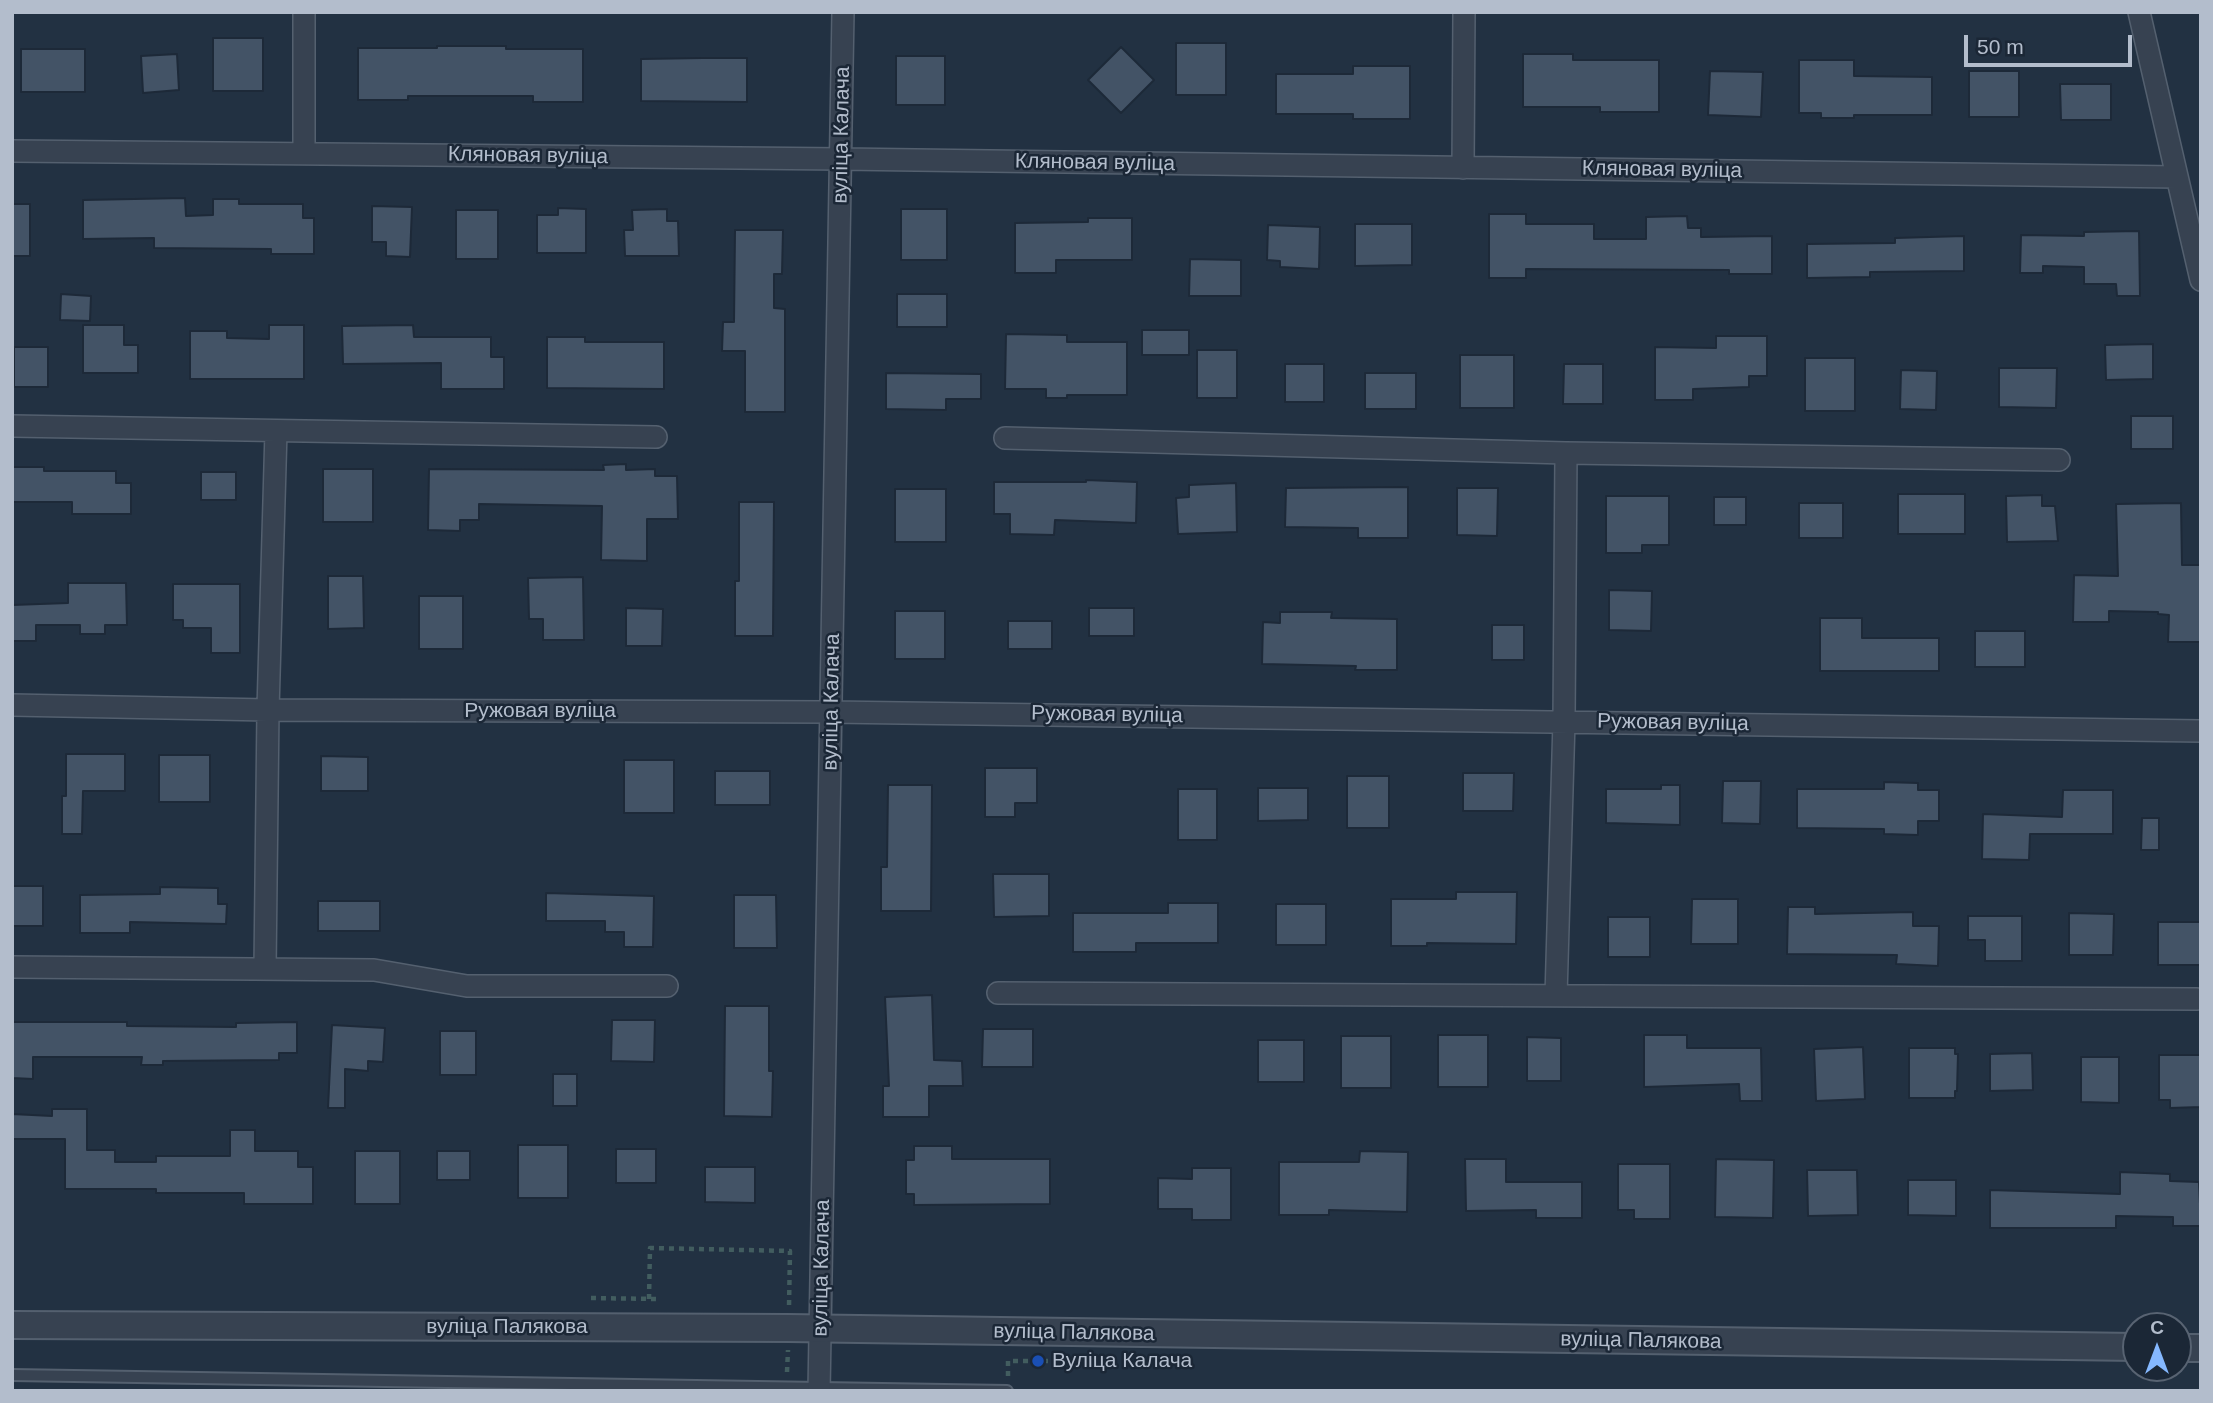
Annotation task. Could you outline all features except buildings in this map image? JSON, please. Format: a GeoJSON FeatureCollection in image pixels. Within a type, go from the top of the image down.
{"type":"FeatureCollection","features":[{"type":"Feature","properties":{"kind":"street"},"geometry":{"type":"LineString","coordinates":[[304,12],[304,154]]}},
{"type":"Feature","properties":{"kind":"street","name":"вуліца Калача"},"geometry":{"type":"LineString","coordinates":[[819,1389],[843,12]]}},
{"type":"Feature","properties":{"kind":"street"},"geometry":{"type":"LineString","coordinates":[[1463,168],[1464,12]]}},
{"type":"Feature","properties":{"kind":"street"},"geometry":{"type":"LineString","coordinates":[[2139,12],[2201,280]]}},
{"type":"Feature","properties":{"kind":"street","name":"Кляновая вуліца"},"geometry":{"type":"LineString","coordinates":[[12,151],[2177,177]]}},
{"type":"Feature","properties":{"kind":"street"},"geometry":{"type":"LineString","coordinates":[[12,426],[656,437]]}},
{"type":"Feature","properties":{"kind":"street"},"geometry":{"type":"LineString","coordinates":[[265,969],[268,710],[276,431]]}},
{"type":"Feature","properties":{"kind":"street"},"geometry":{"type":"LineString","coordinates":[[1005,438],[1566,453],[2059,460]]}},
{"type":"Feature","properties":{"kind":"street"},"geometry":{"type":"LineString","coordinates":[[1556,996],[1564,721],[1566,453]]}},
{"type":"Feature","properties":{"kind":"street","name":"Ружовая вуліца"},"geometry":{"type":"LineString","coordinates":[[12,705],[268,710],[831,712],[2201,731]]}},
{"type":"Feature","properties":{"kind":"street"},"geometry":{"type":"LineString","coordinates":[[12,967],[374,970],[467,986],[667,986]]}},
{"type":"Feature","properties":{"kind":"street"},"geometry":{"type":"LineString","coordinates":[[998,993],[2197,999]]}},
{"type":"Feature","properties":{"kind":"street","name":"вуліца Палякова"},"geometry":{"type":"LineString","coordinates":[[12,1325],[821,1329],[2122,1347]]}},
{"type":"Feature","properties":{"kind":"lane"},"geometry":{"type":"LineString","coordinates":[[12,1375],[1007,1391]]}},
{"type":"Feature","properties":{"kind":"path"},"geometry":{"type":"LineString","coordinates":[[649,1299],[650,1248],[790,1251],[788,1315]]}},
{"type":"Feature","properties":{"kind":"path"},"geometry":{"type":"LineString","coordinates":[[591,1298],[656,1299]]}},
{"type":"Feature","properties":{"kind":"path"},"geometry":{"type":"LineString","coordinates":[[787,1386],[788,1341]]}},
{"type":"Feature","properties":{"kind":"path"},"geometry":{"type":"LineString","coordinates":[[1008,1360],[1068,1361]]}},
{"type":"Feature","properties":{"kind":"place","name":"Вуліца Калача"},"geometry":{"type":"Point","coordinates":[1038,1361]}}]}
